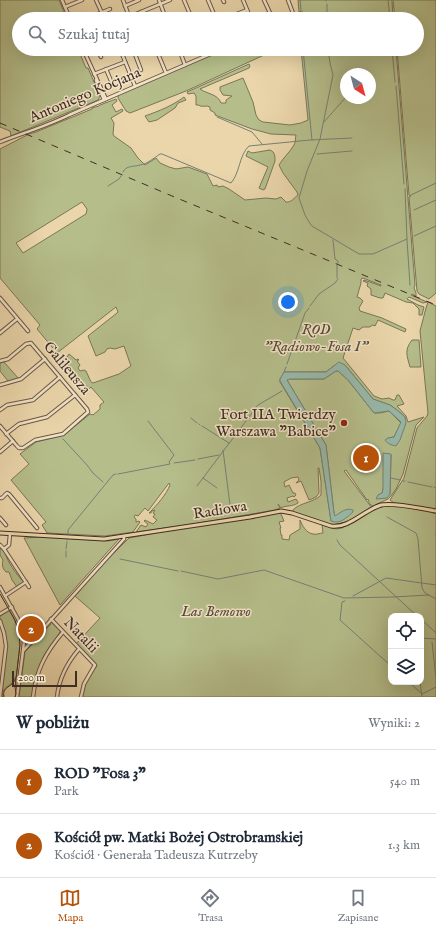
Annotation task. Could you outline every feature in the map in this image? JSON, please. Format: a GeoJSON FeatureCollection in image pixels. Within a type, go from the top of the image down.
{"type":"FeatureCollection","features":[{"type":"Feature","properties":{"kind":"main road","name":"Radiowa"},"geometry":{"type":"LineString","coordinates":[[0,533],[104,538],[250,517],[281,511],[292,512],[336,527],[342,526],[381,505],[394,505],[436,511]]}},
{"type":"Feature","properties":{"kind":"street"},"geometry":{"type":"LineString","coordinates":[[62,0],[67,12]]}},
{"type":"Feature","properties":{"kind":"street"},"geometry":{"type":"LineString","coordinates":[[65,7],[82,0]]}},
{"type":"Feature","properties":{"kind":"street"},"geometry":{"type":"LineString","coordinates":[[96,0],[102,12]]}},
{"type":"Feature","properties":{"kind":"street"},"geometry":{"type":"LineString","coordinates":[[123,0],[128,12]]}},
{"type":"Feature","properties":{"kind":"street"},"geometry":{"type":"LineString","coordinates":[[125,6],[139,0]]}},
{"type":"Feature","properties":{"kind":"street"},"geometry":{"type":"LineString","coordinates":[[159,0],[163,12]]}},
{"type":"Feature","properties":{"kind":"street"},"geometry":{"type":"LineString","coordinates":[[141,12],[170,0]]}},
{"type":"Feature","properties":{"kind":"street"},"geometry":{"type":"LineString","coordinates":[[184,0],[189,12]]}},
{"type":"Feature","properties":{"kind":"street"},"geometry":{"type":"LineString","coordinates":[[208,0],[213,12]]}},
{"type":"Feature","properties":{"kind":"street"},"geometry":{"type":"LineString","coordinates":[[242,12],[247,10],[243,0]]}},
{"type":"Feature","properties":{"kind":"street"},"geometry":{"type":"LineString","coordinates":[[264,0],[270,12]]}},
{"type":"Feature","properties":{"kind":"street"},"geometry":{"type":"LineString","coordinates":[[288,0],[292,12]]}},
{"type":"Feature","properties":{"kind":"street"},"geometry":{"type":"LineString","coordinates":[[104,12],[110,9]]}},
{"type":"Feature","properties":{"kind":"street"},"geometry":{"type":"LineString","coordinates":[[86,56],[105,100]]}},
{"type":"Feature","properties":{"kind":"street"},"geometry":{"type":"LineString","coordinates":[[123,56],[135,86]]}},
{"type":"Feature","properties":{"kind":"street"},"geometry":{"type":"LineString","coordinates":[[136,56],[141,70]]}},
{"type":"Feature","properties":{"kind":"street"},"geometry":{"type":"LineString","coordinates":[[159,56],[166,73]]}},
{"type":"Feature","properties":{"kind":"street"},"geometry":{"type":"LineString","coordinates":[[181,56],[185,65]]}},
{"type":"Feature","properties":{"kind":"street","name":"Antoniego Kocjana"},"geometry":{"type":"LineString","coordinates":[[0,142],[44,126],[205,56]]}},
{"type":"Feature","properties":{"kind":"street"},"geometry":{"type":"LineString","coordinates":[[94,74],[125,62]]}},
{"type":"Feature","properties":{"kind":"street"},"geometry":{"type":"LineString","coordinates":[[106,69],[111,81]]}},
{"type":"Feature","properties":{"kind":"street"},"geometry":{"type":"LineString","coordinates":[[1,300],[28,331]]}},
{"type":"Feature","properties":{"kind":"street"},"geometry":{"type":"LineString","coordinates":[[0,333],[17,318]]}},
{"type":"Feature","properties":{"kind":"street","name":"Galileusza"},"geometry":{"type":"LineString","coordinates":[[0,361],[8,359],[26,344],[30,343],[75,394],[88,412],[65,432],[60,434],[35,440],[23,448],[19,448],[13,441]]}},
{"type":"Feature","properties":{"kind":"street"},"geometry":{"type":"LineString","coordinates":[[0,384],[21,379],[45,359]]}},
{"type":"Feature","properties":{"kind":"street"},"geometry":{"type":"LineString","coordinates":[[0,410],[7,405],[33,400],[60,378]]}},
{"type":"Feature","properties":{"kind":"street"},"geometry":{"type":"LineString","coordinates":[[6,434],[19,424],[47,417],[75,394]]}},
{"type":"Feature","properties":{"kind":"street"},"geometry":{"type":"LineString","coordinates":[[0,426],[13,441],[0,452]]}},
{"type":"Feature","properties":{"kind":"street"},"geometry":{"type":"LineString","coordinates":[[0,498],[7,493],[38,528]]}},
{"type":"Feature","properties":{"kind":"street"},"geometry":{"type":"LineString","coordinates":[[0,518],[6,525]]}},
{"type":"Feature","properties":{"kind":"street"},"geometry":{"type":"LineString","coordinates":[[4,549],[10,544],[10,533]]}},
{"type":"Feature","properties":{"kind":"street"},"geometry":{"type":"LineString","coordinates":[[23,651],[124,539],[124,536]]}},
{"type":"Feature","properties":{"kind":"street"},"geometry":{"type":"LineString","coordinates":[[0,546],[4,549],[29,587]]}},
{"type":"Feature","properties":{"kind":"street"},"geometry":{"type":"LineString","coordinates":[[5,596],[26,582]]}},
{"type":"Feature","properties":{"kind":"street"},"geometry":{"type":"LineString","coordinates":[[0,587],[21,624],[23,632],[24,642],[17,697]]}},
{"type":"Feature","properties":{"kind":"street"},"geometry":{"type":"LineString","coordinates":[[0,614],[12,607]]}},
{"type":"Feature","properties":{"kind":"street","name":"Natalii"},"geometry":{"type":"LineString","coordinates":[[51,620],[95,665],[84,684],[81,697]]}},
{"type":"Feature","properties":{"kind":"street"},"geometry":{"type":"LineString","coordinates":[[0,621],[6,646],[0,697]]}},
{"type":"Feature","properties":{"kind":"street"},"geometry":{"type":"LineString","coordinates":[[33,697],[37,676],[48,651],[63,632]]}},
{"type":"Feature","properties":{"kind":"street"},"geometry":{"type":"LineString","coordinates":[[24,642],[29,643],[32,641]]}},
{"type":"Feature","properties":{"kind":"street"},"geometry":{"type":"LineString","coordinates":[[57,697],[65,669],[80,649]]}},
{"type":"Feature","properties":{"kind":"green space"},"geometry":{"type":"Polygon","coordinates":[[[0,0],[59,0],[64,12],[12,12],[12,56],[81,56],[86,68],[88,68],[100,96],[98,100],[11,136],[10,131],[0,127],[0,0]]]}},
{"type":"Feature","properties":{"kind":"green space"},"geometry":{"type":"Polygon","coordinates":[[[298,0],[392,0],[393,12],[299,12],[298,0]]]}},
{"type":"Feature","properties":{"kind":"green space"},"geometry":{"type":"Polygon","coordinates":[[[393,0],[436,0],[436,293],[429,299],[419,294],[417,291],[409,197],[411,196],[409,195],[398,56],[424,56],[424,12],[394,12],[393,0]]]}},
{"type":"Feature","properties":{"kind":"green space"},"geometry":{"type":"Polygon","coordinates":[[[208,56],[262,56],[186,91],[130,113],[126,111],[118,98],[121,93],[208,56]]]}},
{"type":"Feature","properties":{"kind":"green space","name":"ROD \"Radiowo-Fosa I\""},"geometry":{"type":"Polygon","coordinates":[[[302,56],[397,56],[415,285],[414,288],[416,293],[416,296],[411,295],[427,302],[423,303],[409,297],[407,299],[424,307],[422,315],[419,315],[419,309],[413,303],[406,302],[385,293],[383,298],[371,295],[371,289],[367,286],[368,283],[363,281],[364,280],[381,285],[363,278],[361,279],[357,297],[363,301],[359,308],[360,311],[382,318],[406,329],[405,332],[378,320],[375,326],[363,327],[359,330],[353,328],[343,358],[374,396],[382,399],[389,398],[395,400],[397,395],[399,395],[404,404],[397,406],[406,416],[408,422],[424,417],[416,425],[403,474],[396,489],[388,499],[373,506],[370,504],[368,499],[367,500],[346,470],[344,471],[372,508],[347,522],[332,525],[293,512],[296,507],[314,500],[321,495],[321,481],[318,468],[319,493],[316,497],[309,500],[301,481],[296,483],[299,480],[298,477],[291,478],[284,482],[285,487],[289,485],[293,493],[296,495],[294,497],[287,498],[288,502],[296,499],[298,503],[294,505],[281,508],[278,504],[280,508],[275,510],[136,532],[141,525],[146,527],[148,524],[144,521],[145,520],[153,524],[157,520],[153,517],[155,510],[149,513],[164,496],[170,485],[169,483],[148,511],[145,508],[138,516],[135,515],[134,517],[136,522],[140,522],[133,532],[105,536],[47,533],[42,525],[46,522],[11,480],[29,464],[20,454],[36,442],[64,435],[90,414],[93,415],[100,409],[100,405],[104,402],[91,387],[89,389],[63,359],[69,354],[76,360],[78,359],[79,360],[77,361],[80,365],[78,368],[80,371],[86,371],[91,382],[93,383],[119,374],[131,366],[124,346],[115,349],[107,349],[105,352],[96,356],[88,336],[118,312],[116,307],[57,353],[37,329],[40,325],[0,278],[0,149],[29,134],[116,99],[117,101],[112,105],[116,112],[122,109],[123,111],[111,118],[114,123],[113,134],[131,148],[145,165],[156,158],[160,163],[169,167],[176,169],[188,167],[207,174],[213,186],[223,186],[245,200],[266,198],[276,199],[281,197],[288,202],[298,195],[279,165],[294,145],[296,135],[271,134],[252,129],[215,115],[215,113],[210,110],[210,107],[196,105],[196,96],[194,93],[188,94],[187,92],[249,64],[249,68],[200,89],[215,96],[221,103],[226,103],[226,100],[232,96],[223,95],[220,87],[243,78],[259,120],[263,122],[290,125],[308,120],[302,56]],[[82,202],[16,243],[23,253],[86,214],[87,209],[82,202]],[[335,365],[326,372],[285,372],[280,379],[280,382],[320,448],[331,521],[335,517],[326,445],[287,380],[324,379],[338,371],[348,380],[374,413],[389,411],[401,423],[394,437],[388,438],[391,445],[405,417],[390,405],[373,399],[345,365],[335,365]],[[391,455],[382,494],[378,495],[390,494],[391,455]]]}},
{"type":"Feature","properties":{"kind":"green space"},"geometry":{"type":"Polygon","coordinates":[[[184,97],[186,100],[178,103],[175,108],[157,120],[149,122],[145,116],[170,106],[184,97]]]}},
{"type":"Feature","properties":{"kind":"green space"},"geometry":{"type":"Polygon","coordinates":[[[270,150],[274,153],[275,161],[265,189],[263,190],[259,188],[268,167],[246,156],[248,151],[252,153],[270,150]]]}},
{"type":"Feature","properties":{"kind":"green space"},"geometry":{"type":"Polygon","coordinates":[[[428,302],[436,306],[436,508],[432,509],[394,503],[390,500],[404,478],[417,428],[428,413],[420,331],[428,302]]]}},
{"type":"Feature","properties":{"kind":"green space"},"geometry":{"type":"Polygon","coordinates":[[[412,340],[419,340],[421,367],[410,367],[407,350],[412,340]]]}},
{"type":"Feature","properties":{"kind":"green space"},"geometry":{"type":"Polygon","coordinates":[[[4,362],[19,379],[8,381],[0,371],[0,363],[4,362]]]}},
{"type":"Feature","properties":{"kind":"green space","name":"Las Bemowo"},"geometry":{"type":"Polygon","coordinates":[[[385,506],[432,511],[434,514],[436,512],[436,697],[82,697],[87,680],[97,666],[76,644],[100,618],[75,596],[102,565],[129,538],[184,529],[188,527],[253,518],[279,512],[284,521],[279,522],[282,539],[289,540],[290,535],[300,529],[300,520],[306,530],[317,534],[323,533],[322,525],[336,529],[342,528],[385,506]]]}},
{"type":"Feature","properties":{"kind":"green space"},"geometry":{"type":"Polygon","coordinates":[[[42,537],[108,541],[119,539],[60,605],[24,538],[42,537]]]}},
{"type":"Feature","properties":{"kind":"green space"},"geometry":{"type":"Polygon","coordinates":[[[0,548],[4,551],[8,561],[24,582],[17,587],[9,572],[6,572],[3,568],[0,548]]]}},
{"type":"Feature","properties":{"kind":"green space"},"geometry":{"type":"Polygon","coordinates":[[[9,610],[18,629],[20,641],[19,654],[16,676],[13,682],[4,689],[2,694],[3,697],[1,697],[6,646],[5,633],[0,615],[9,610]]]}},
{"type":"Feature","properties":{"kind":"green space"},"geometry":{"type":"Polygon","coordinates":[[[51,622],[61,630],[41,662],[35,679],[32,697],[19,697],[25,652],[51,624],[51,622]]]}},
{"type":"Feature","properties":{"kind":"shaded area"},"geometry":{"type":"Polygon","coordinates":[[[339,362],[345,365],[373,399],[390,405],[397,410],[405,417],[406,423],[400,440],[396,446],[387,442],[385,440],[394,437],[401,422],[389,411],[374,413],[348,380],[338,371],[324,379],[287,380],[326,445],[335,516],[346,510],[353,510],[353,512],[343,520],[334,522],[331,521],[320,448],[280,379],[284,372],[326,372],[339,362]]]}},
{"type":"Feature","properties":{"kind":"shaded area"},"geometry":{"type":"Polygon","coordinates":[[[383,453],[391,454],[390,494],[387,498],[376,499],[378,495],[382,493],[383,489],[383,453]]]}},
{"type":"Feature","properties":{"kind":"waterway"},"geometry":{"type":"LineString","coordinates":[[300,0],[301,10]]}},
{"type":"Feature","properties":{"kind":"waterway"},"geometry":{"type":"LineString","coordinates":[[388,0],[389,12]]}},
{"type":"Feature","properties":{"kind":"waterway"},"geometry":{"type":"LineString","coordinates":[[327,4],[327,12]]}},
{"type":"Feature","properties":{"kind":"waterway"},"geometry":{"type":"LineString","coordinates":[[304,56],[312,140]]}},
{"type":"Feature","properties":{"kind":"waterway"},"geometry":{"type":"LineString","coordinates":[[329,56],[333,75],[320,139],[307,171],[299,198],[305,215],[312,226],[359,254],[373,254],[407,239]]}},
{"type":"Feature","properties":{"kind":"waterway"},"geometry":{"type":"LineString","coordinates":[[393,56],[395,82]]}},
{"type":"Feature","properties":{"kind":"waterway"},"geometry":{"type":"LineString","coordinates":[[396,86],[404,184]]}},
{"type":"Feature","properties":{"kind":"waterway"},"geometry":{"type":"LineString","coordinates":[[324,122],[340,104]]}},
{"type":"Feature","properties":{"kind":"waterway"},"geometry":{"type":"LineString","coordinates":[[217,117],[252,132],[262,144]]}},
{"type":"Feature","properties":{"kind":"waterway"},"geometry":{"type":"LineString","coordinates":[[123,172],[128,167],[138,166],[162,154],[231,183],[234,179],[243,154],[249,146],[310,140],[352,138]]}},
{"type":"Feature","properties":{"kind":"waterway"},"geometry":{"type":"LineString","coordinates":[[317,154],[352,151]]}},
{"type":"Feature","properties":{"kind":"waterway"},"geometry":{"type":"LineString","coordinates":[[108,186],[121,176]]}},
{"type":"Feature","properties":{"kind":"waterway"},"geometry":{"type":"LineString","coordinates":[[411,195],[436,183]]}},
{"type":"Feature","properties":{"kind":"waterway"},"geometry":{"type":"LineString","coordinates":[[405,189],[410,285]]}},
{"type":"Feature","properties":{"kind":"waterway"},"geometry":{"type":"LineString","coordinates":[[414,210],[436,200]]}},
{"type":"Feature","properties":{"kind":"waterway"},"geometry":{"type":"LineString","coordinates":[[414,236],[436,226]]}},
{"type":"Feature","properties":{"kind":"waterway"},"geometry":{"type":"LineString","coordinates":[[333,240],[335,259],[338,263]]}},
{"type":"Feature","properties":{"kind":"waterway"},"geometry":{"type":"LineString","coordinates":[[337,265],[337,278]]}},
{"type":"Feature","properties":{"kind":"waterway"},"geometry":{"type":"LineString","coordinates":[[310,306],[319,294],[335,283],[338,279]]}},
{"type":"Feature","properties":{"kind":"waterway"},"geometry":{"type":"LineString","coordinates":[[287,364],[305,313],[309,308]]}},
{"type":"Feature","properties":{"kind":"waterway"},"geometry":{"type":"LineString","coordinates":[[284,372],[286,367]]}},
{"type":"Feature","properties":{"kind":"waterway"},"geometry":{"type":"LineString","coordinates":[[256,407],[282,391]]}},
{"type":"Feature","properties":{"kind":"waterway"},"geometry":{"type":"LineString","coordinates":[[197,486],[255,409]]}},
{"type":"Feature","properties":{"kind":"waterway"},"geometry":{"type":"LineString","coordinates":[[191,418],[197,423]]}},
{"type":"Feature","properties":{"kind":"waterway"},"geometry":{"type":"LineString","coordinates":[[118,474],[170,464],[169,462],[174,455],[148,421]]}},
{"type":"Feature","properties":{"kind":"waterway"},"geometry":{"type":"LineString","coordinates":[[202,426],[229,443]]}},
{"type":"Feature","properties":{"kind":"waterway"},"geometry":{"type":"LineString","coordinates":[[63,439],[103,482]]}},
{"type":"Feature","properties":{"kind":"waterway"},"geometry":{"type":"LineString","coordinates":[[223,450],[230,505]]}},
{"type":"Feature","properties":{"kind":"waterway"},"geometry":{"type":"LineString","coordinates":[[198,459],[219,455]]}},
{"type":"Feature","properties":{"kind":"waterway"},"geometry":{"type":"LineString","coordinates":[[174,463],[195,460]]}},
{"type":"Feature","properties":{"kind":"waterway"},"geometry":{"type":"LineString","coordinates":[[68,534],[68,530],[113,475],[116,474]]}},
{"type":"Feature","properties":{"kind":"waterway"},"geometry":{"type":"LineString","coordinates":[[203,478],[217,488]]}},
{"type":"Feature","properties":{"kind":"waterway"},"geometry":{"type":"LineString","coordinates":[[391,478],[400,480]]}},
{"type":"Feature","properties":{"kind":"waterway"},"geometry":{"type":"LineString","coordinates":[[408,482],[432,487]]}},
{"type":"Feature","properties":{"kind":"waterway"},"geometry":{"type":"LineString","coordinates":[[387,517],[416,533],[418,539],[422,588],[425,593],[436,599]]}},
{"type":"Feature","properties":{"kind":"waterway"},"geometry":{"type":"LineString","coordinates":[[436,531],[436,536]]}},
{"type":"Feature","properties":{"kind":"waterway"},"geometry":{"type":"LineString","coordinates":[[337,540],[340,545],[414,613]]}},
{"type":"Feature","properties":{"kind":"waterway"},"geometry":{"type":"LineString","coordinates":[[66,549],[67,542]]}},
{"type":"Feature","properties":{"kind":"waterway"},"geometry":{"type":"LineString","coordinates":[[66,551],[66,557]]}},
{"type":"Feature","properties":{"kind":"waterway"},"geometry":{"type":"LineString","coordinates":[[120,559],[178,571]]}},
{"type":"Feature","properties":{"kind":"waterway"},"geometry":{"type":"LineString","coordinates":[[181,571],[218,579],[264,570],[344,598],[429,595]]}},
{"type":"Feature","properties":{"kind":"waterway"},"geometry":{"type":"LineString","coordinates":[[353,596],[386,578],[436,585]]}},
{"type":"Feature","properties":{"kind":"waterway"},"geometry":{"type":"LineString","coordinates":[[345,601],[342,602],[340,620],[388,663]]}},
{"type":"Feature","properties":{"kind":"waterway"},"geometry":{"type":"LineString","coordinates":[[424,622],[436,633]]}},
{"type":"Feature","properties":{"kind":"waterway"},"geometry":{"type":"LineString","coordinates":[[424,638],[436,639]]}},
{"type":"Feature","properties":{"kind":"waterway"},"geometry":{"type":"LineString","coordinates":[[432,642],[436,678]]}},
{"type":"Feature","properties":{"kind":"waterway"},"geometry":{"type":"LineString","coordinates":[[412,685],[422,694],[436,687]]}},
{"type":"Feature","properties":{"kind":"waterway"},"geometry":{"type":"LineString","coordinates":[[420,685],[422,697]]}},
{"type":"Feature","properties":{"kind":"tram line"},"geometry":{"type":"LineString","coordinates":[[0,594],[15,620],[19,633],[20,645],[15,697]]}},
{"type":"Feature","properties":{"kind":"tram line"},"geometry":{"type":"LineString","coordinates":[[4,697],[4,691],[16,678]]}},
{"type":"Feature","properties":{"kind":"railway"},"geometry":{"type":"LineString","coordinates":[[0,123],[436,305]]}},
{"type":"Feature","properties":{"kind":"place","name":"Fort IIA Twierdzy Warszawa \"Babice\""},"geometry":{"type":"Point","coordinates":[344,423]}},
{"type":"Feature","properties":{"kind":"place","name":"ROD \"Fosa 3\""},"geometry":{"type":"Point","coordinates":[366,458]}},
{"type":"Feature","properties":{"kind":"place","name":"Kościół pw. Matki Bożej Ostrobramskiej"},"geometry":{"type":"Point","coordinates":[31,629]}}]}
